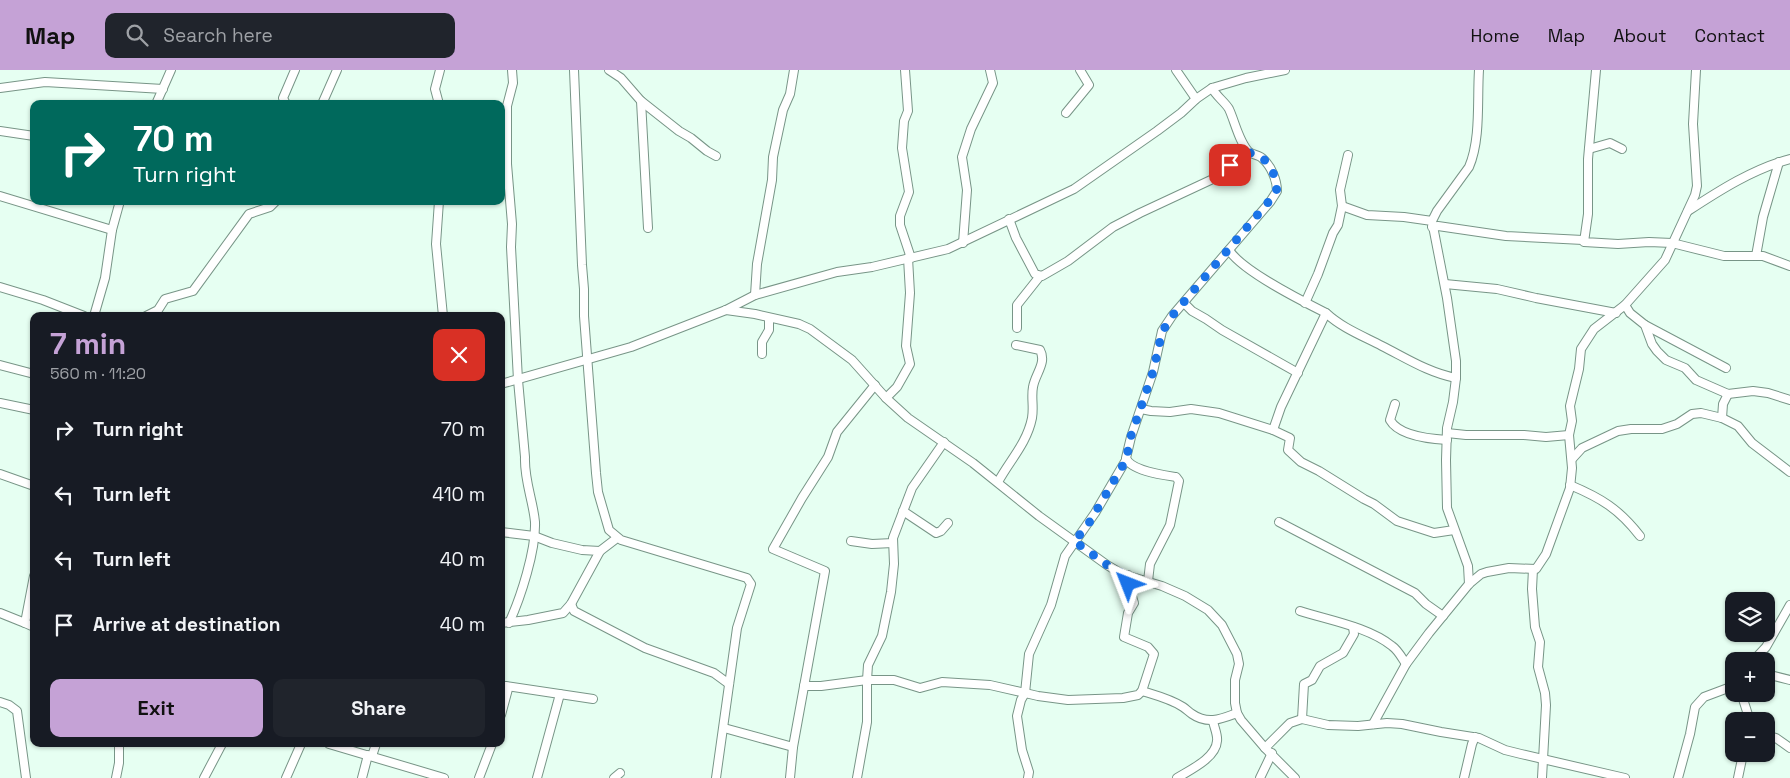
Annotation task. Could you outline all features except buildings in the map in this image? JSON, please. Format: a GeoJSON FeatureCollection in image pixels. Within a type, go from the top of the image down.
{"type":"FeatureCollection","features":[{"type":"Feature","properties":{"kind":"street"},"geometry":{"type":"LineString","coordinates":[[158,100],[171,70]]}},
{"type":"Feature","properties":{"kind":"street"},"geometry":{"type":"LineString","coordinates":[[284,100],[283,98],[295,70]]}},
{"type":"Feature","properties":{"kind":"street"},"geometry":{"type":"LineString","coordinates":[[324,100],[337,70]]}},
{"type":"Feature","properties":{"kind":"street"},"geometry":{"type":"LineString","coordinates":[[438,100],[435,90],[440,70]]}},
{"type":"Feature","properties":{"kind":"street"},"geometry":{"type":"LineString","coordinates":[[505,623],[520,599],[534,536],[534,521],[524,468],[525,457],[510,247],[512,224],[507,164],[506,116],[507,100],[513,83],[512,70]]}},
{"type":"Feature","properties":{"kind":"street"},"geometry":{"type":"LineString","coordinates":[[574,70],[587,360],[598,492],[609,530],[617,538],[750,580],[751,584],[738,628],[716,778]]}},
{"type":"Feature","properties":{"kind":"street"},"geometry":{"type":"LineString","coordinates":[[609,70],[621,78],[641,100],[679,131],[716,156]]}},
{"type":"Feature","properties":{"kind":"street"},"geometry":{"type":"LineString","coordinates":[[755,314],[753,297],[772,180],[773,157],[783,110],[790,94],[794,70]]}},
{"type":"Feature","properties":{"kind":"street"},"geometry":{"type":"LineString","coordinates":[[889,400],[910,364],[906,346],[910,293],[910,258],[900,225],[900,216],[909,192],[902,148],[904,121],[908,111],[905,70]]}},
{"type":"Feature","properties":{"kind":"street"},"geometry":{"type":"LineString","coordinates":[[963,243],[967,190],[962,157],[971,129],[993,83],[990,70]]}},
{"type":"Feature","properties":{"kind":"street"},"geometry":{"type":"LineString","coordinates":[[1066,112],[1089,85],[1080,70]]}},
{"type":"Feature","properties":{"kind":"street"},"geometry":{"type":"LineString","coordinates":[[1176,70],[1196,99]]}},
{"type":"Feature","properties":{"kind":"street"},"geometry":{"type":"LineString","coordinates":[[505,383],[631,347],[726,310],[753,297],[837,272],[910,258],[948,249],[963,243],[987,229],[1074,189],[1157,131],[1212,88],[1278,70],[1285,70]]}},
{"type":"Feature","properties":{"kind":"street"},"geometry":{"type":"LineString","coordinates":[[1468,584],[1468,566],[1447,508],[1447,437],[1456,378],[1453,335],[1445,284],[1432,224],[1437,211],[1470,167],[1473,159],[1478,123],[1477,96],[1479,70]]}},
{"type":"Feature","properties":{"kind":"street"},"geometry":{"type":"LineString","coordinates":[[1583,240],[1588,214],[1589,149],[1596,70]]}},
{"type":"Feature","properties":{"kind":"street"},"geometry":{"type":"LineString","coordinates":[[1373,724],[1406,664],[1468,584],[1481,574],[1487,572],[1509,568],[1538,568],[1546,554],[1570,485],[1572,459],[1569,439],[1572,420],[1570,406],[1579,369],[1581,349],[1594,329],[1625,306],[1665,260],[1695,195],[1697,186],[1693,124],[1696,70]]}},
{"type":"Feature","properties":{"kind":"street"},"geometry":{"type":"LineString","coordinates":[[0,88],[45,82],[163,89]]}},
{"type":"Feature","properties":{"kind":"street"},"geometry":{"type":"LineString","coordinates":[[1028,778],[1029,772],[1022,750],[1017,716],[1025,693],[1028,654],[1051,605],[1065,556],[1074,541],[1086,528],[1126,460],[1131,436],[1153,372],[1162,332],[1172,316],[1274,197],[1277,190],[1275,177],[1268,164],[1264,159],[1250,153],[1236,128],[1228,108],[1212,88]]}},
{"type":"Feature","properties":{"kind":"street"},"geometry":{"type":"LineString","coordinates":[[641,100],[648,228]]}},
{"type":"Feature","properties":{"kind":"street"},"geometry":{"type":"LineString","coordinates":[[0,130],[30,135]]}},
{"type":"Feature","properties":{"kind":"street"},"geometry":{"type":"LineString","coordinates":[[1589,149],[1610,143],[1622,149]]}},
{"type":"Feature","properties":{"kind":"street"},"geometry":{"type":"LineString","coordinates":[[1017,328],[1017,306],[1040,276],[1068,261],[1113,227],[1216,178],[1230,165],[1250,153]]}},
{"type":"Feature","properties":{"kind":"street"},"geometry":{"type":"LineString","coordinates":[[1305,303],[1338,225],[1342,206],[1340,190],[1348,155]]}},
{"type":"Feature","properties":{"kind":"street"},"geometry":{"type":"LineString","coordinates":[[1686,212],[1726,186],[1779,162],[1790,159]]}},
{"type":"Feature","properties":{"kind":"street"},"geometry":{"type":"LineString","coordinates":[[1756,256],[1763,216],[1779,162]]}},
{"type":"Feature","properties":{"kind":"street"},"geometry":{"type":"LineString","coordinates":[[0,196],[112,230]]}},
{"type":"Feature","properties":{"kind":"street"},"geometry":{"type":"LineString","coordinates":[[95,312],[119,205]]}},
{"type":"Feature","properties":{"kind":"street"},"geometry":{"type":"LineString","coordinates":[[154,312],[158,310],[166,299],[192,291],[249,214],[272,205]]}},
{"type":"Feature","properties":{"kind":"street"},"geometry":{"type":"LineString","coordinates":[[439,205],[436,244],[443,312]]}},
{"type":"Feature","properties":{"kind":"street"},"geometry":{"type":"LineString","coordinates":[[1342,206],[1366,215],[1404,217],[1438,226],[1506,236],[1583,240],[1591,244],[1672,243],[1724,256],[1763,256],[1790,266]]}},
{"type":"Feature","properties":{"kind":"street"},"geometry":{"type":"LineString","coordinates":[[1009,219],[1028,262],[1035,274],[1040,276]]}},
{"type":"Feature","properties":{"kind":"street"},"geometry":{"type":"LineString","coordinates":[[1229,250],[1237,259],[1257,274],[1305,303],[1326,313],[1358,334],[1440,375],[1456,378]]}},
{"type":"Feature","properties":{"kind":"street"},"geometry":{"type":"LineString","coordinates":[[1445,284],[1497,289],[1616,312]]}},
{"type":"Feature","properties":{"kind":"street"},"geometry":{"type":"LineString","coordinates":[[0,287],[74,312]]}},
{"type":"Feature","properties":{"kind":"street"},"geometry":{"type":"LineString","coordinates":[[1184,302],[1192,311],[1222,330],[1298,373]]}},
{"type":"Feature","properties":{"kind":"street"},"geometry":{"type":"LineString","coordinates":[[1625,306],[1630,313],[1645,325],[1726,368]]}},
{"type":"Feature","properties":{"kind":"street"},"geometry":{"type":"LineString","coordinates":[[726,310],[755,314],[799,324],[810,329],[852,360],[908,418],[944,442],[998,482],[1038,516],[1114,570],[1185,596],[1208,610],[1222,625],[1233,644],[1239,664],[1235,680],[1237,713],[1269,751],[1296,778]]}},
{"type":"Feature","properties":{"kind":"street"},"geometry":{"type":"LineString","coordinates":[[1273,430],[1326,313]]}},
{"type":"Feature","properties":{"kind":"street"},"geometry":{"type":"LineString","coordinates":[[762,354],[762,342],[769,330],[769,318]]}},
{"type":"Feature","properties":{"kind":"street"},"geometry":{"type":"LineString","coordinates":[[1645,325],[1652,344],[1666,360],[1685,368],[1696,380],[1728,394],[1753,391],[1768,393],[1790,400]]}},
{"type":"Feature","properties":{"kind":"street"},"geometry":{"type":"LineString","coordinates":[[998,482],[1016,455],[1029,427],[1033,405],[1033,387],[1041,366],[1042,355],[1040,350],[1016,345]]}},
{"type":"Feature","properties":{"kind":"street"},"geometry":{"type":"LineString","coordinates":[[0,365],[30,373]]}},
{"type":"Feature","properties":{"kind":"street"},"geometry":{"type":"LineString","coordinates":[[790,778],[793,747],[825,571],[773,549],[825,462],[837,432],[875,385]]}},
{"type":"Feature","properties":{"kind":"street"},"geometry":{"type":"LineString","coordinates":[[1722,418],[1723,404],[1728,394]]}},
{"type":"Feature","properties":{"kind":"street"},"geometry":{"type":"LineString","coordinates":[[0,403],[30,409]]}},
{"type":"Feature","properties":{"kind":"street"},"geometry":{"type":"LineString","coordinates":[[1395,404],[1390,420],[1395,426],[1418,436],[1524,435],[1569,439],[1582,448]]}},
{"type":"Feature","properties":{"kind":"street"},"geometry":{"type":"LineString","coordinates":[[1141,408],[1151,411],[1170,412],[1191,409],[1219,413],[1273,430],[1290,438],[1288,450],[1301,462],[1374,504],[1387,514],[1407,525],[1434,533],[1454,530]]}},
{"type":"Feature","properties":{"kind":"street"},"geometry":{"type":"LineString","coordinates":[[1572,459],[1582,448],[1618,431],[1662,429],[1671,427],[1692,414],[1701,413],[1722,418],[1741,429],[1752,444],[1790,472]]}},
{"type":"Feature","properties":{"kind":"street"},"geometry":{"type":"LineString","coordinates":[[857,778],[867,722],[868,665],[882,636],[894,564],[893,543],[912,488],[944,442]]}},
{"type":"Feature","properties":{"kind":"street"},"geometry":{"type":"LineString","coordinates":[[1126,460],[1129,464],[1140,469],[1176,477],[1180,483],[1170,525],[1150,564],[1148,581]]}},
{"type":"Feature","properties":{"kind":"street"},"geometry":{"type":"LineString","coordinates":[[0,474],[30,485]]}},
{"type":"Feature","properties":{"kind":"street"},"geometry":{"type":"LineString","coordinates":[[1570,485],[1615,509],[1626,518],[1640,536]]}},
{"type":"Feature","properties":{"kind":"street"},"geometry":{"type":"LineString","coordinates":[[904,511],[936,532],[939,532],[948,523]]}},
{"type":"Feature","properties":{"kind":"street"},"geometry":{"type":"LineString","coordinates":[[1279,522],[1416,593],[1426,604],[1443,616]]}},
{"type":"Feature","properties":{"kind":"street"},"geometry":{"type":"LineString","coordinates":[[505,532],[534,536],[552,543],[582,550],[600,551]]}},
{"type":"Feature","properties":{"kind":"street"},"geometry":{"type":"LineString","coordinates":[[505,623],[563,613],[572,607],[600,551],[617,538]]}},
{"type":"Feature","properties":{"kind":"street"},"geometry":{"type":"LineString","coordinates":[[851,541],[872,544],[893,543]]}},
{"type":"Feature","properties":{"kind":"street"},"geometry":{"type":"LineString","coordinates":[[1533,569],[1532,589],[1536,627],[1540,642],[1538,667],[1546,705],[1542,778]]}},
{"type":"Feature","properties":{"kind":"street"},"geometry":{"type":"LineString","coordinates":[[804,686],[821,686],[867,680],[894,680],[920,688],[942,682],[990,686],[1068,700],[1123,698],[1138,695],[1142,691],[1154,654],[1148,647],[1124,637],[1128,614],[1134,603],[1128,584],[1128,576]]}},
{"type":"Feature","properties":{"kind":"street"},"geometry":{"type":"LineString","coordinates":[[24,623],[30,595]]}},
{"type":"Feature","properties":{"kind":"street"},"geometry":{"type":"LineString","coordinates":[[1761,652],[1790,605]]}},
{"type":"Feature","properties":{"kind":"street"},"geometry":{"type":"LineString","coordinates":[[572,607],[645,648],[714,673],[729,684]]}},
{"type":"Feature","properties":{"kind":"street"},"geometry":{"type":"LineString","coordinates":[[1300,611],[1368,632],[1393,646],[1406,664]]}},
{"type":"Feature","properties":{"kind":"street"},"geometry":{"type":"LineString","coordinates":[[0,613],[30,625]]}},
{"type":"Feature","properties":{"kind":"street"},"geometry":{"type":"LineString","coordinates":[[1302,719],[1304,684],[1312,680],[1320,666],[1343,653],[1354,634],[1352,628]]}},
{"type":"Feature","properties":{"kind":"street"},"geometry":{"type":"LineString","coordinates":[[1775,676],[1790,680]]}},
{"type":"Feature","properties":{"kind":"street"},"geometry":{"type":"LineString","coordinates":[[505,685],[593,698]]}},
{"type":"Feature","properties":{"kind":"street"},"geometry":{"type":"LineString","coordinates":[[505,687],[508,693],[505,702]]}},
{"type":"Feature","properties":{"kind":"street"},"geometry":{"type":"LineString","coordinates":[[1678,778],[1695,707],[1704,697],[1725,689]]}},
{"type":"Feature","properties":{"kind":"street"},"geometry":{"type":"LineString","coordinates":[[1142,691],[1157,695],[1183,707],[1198,718],[1218,721],[1237,713]]}},
{"type":"Feature","properties":{"kind":"street"},"geometry":{"type":"LineString","coordinates":[[537,778],[560,694]]}},
{"type":"Feature","properties":{"kind":"street"},"geometry":{"type":"LineString","coordinates":[[0,702],[17,711],[26,778]]}},
{"type":"Feature","properties":{"kind":"street"},"geometry":{"type":"LineString","coordinates":[[1260,778],[1269,751],[1290,723],[1302,719],[1328,725],[1402,724],[1465,736],[1473,741],[1486,740],[1505,750],[1625,778]]}},
{"type":"Feature","properties":{"kind":"street"},"geometry":{"type":"LineString","coordinates":[[1178,778],[1202,762],[1214,748],[1217,739],[1213,721]]}},
{"type":"Feature","properties":{"kind":"street"},"geometry":{"type":"LineString","coordinates":[[724,728],[793,747]]}},
{"type":"Feature","properties":{"kind":"street"},"geometry":{"type":"LineString","coordinates":[[1775,738],[1790,748]]}},
{"type":"Feature","properties":{"kind":"street"},"geometry":{"type":"LineString","coordinates":[[1464,778],[1473,741]]}},
{"type":"Feature","properties":{"kind":"street"},"geometry":{"type":"LineString","coordinates":[[116,778],[119,763],[119,747]]}},
{"type":"Feature","properties":{"kind":"street"},"geometry":{"type":"LineString","coordinates":[[204,778],[220,747]]}},
{"type":"Feature","properties":{"kind":"street"},"geometry":{"type":"LineString","coordinates":[[286,778],[300,747]]}},
{"type":"Feature","properties":{"kind":"street"},"geometry":{"type":"LineString","coordinates":[[339,747],[444,778]]}},
{"type":"Feature","properties":{"kind":"street"},"geometry":{"type":"LineString","coordinates":[[362,778],[374,747]]}},
{"type":"Feature","properties":{"kind":"street"},"geometry":{"type":"LineString","coordinates":[[479,778],[491,747]]}},
{"type":"Feature","properties":{"kind":"street"},"geometry":{"type":"LineString","coordinates":[[1738,778],[1741,762]]}},
{"type":"Feature","properties":{"kind":"route"},"geometry":{"type":"LineString","coordinates":[[1128,584],[1128,576],[1114,570],[1074,541],[1086,528],[1126,460],[1131,436],[1153,372],[1162,332],[1172,316],[1276,193],[1277,184],[1275,177],[1268,164],[1260,156],[1250,153],[1230,165]]}}]}
